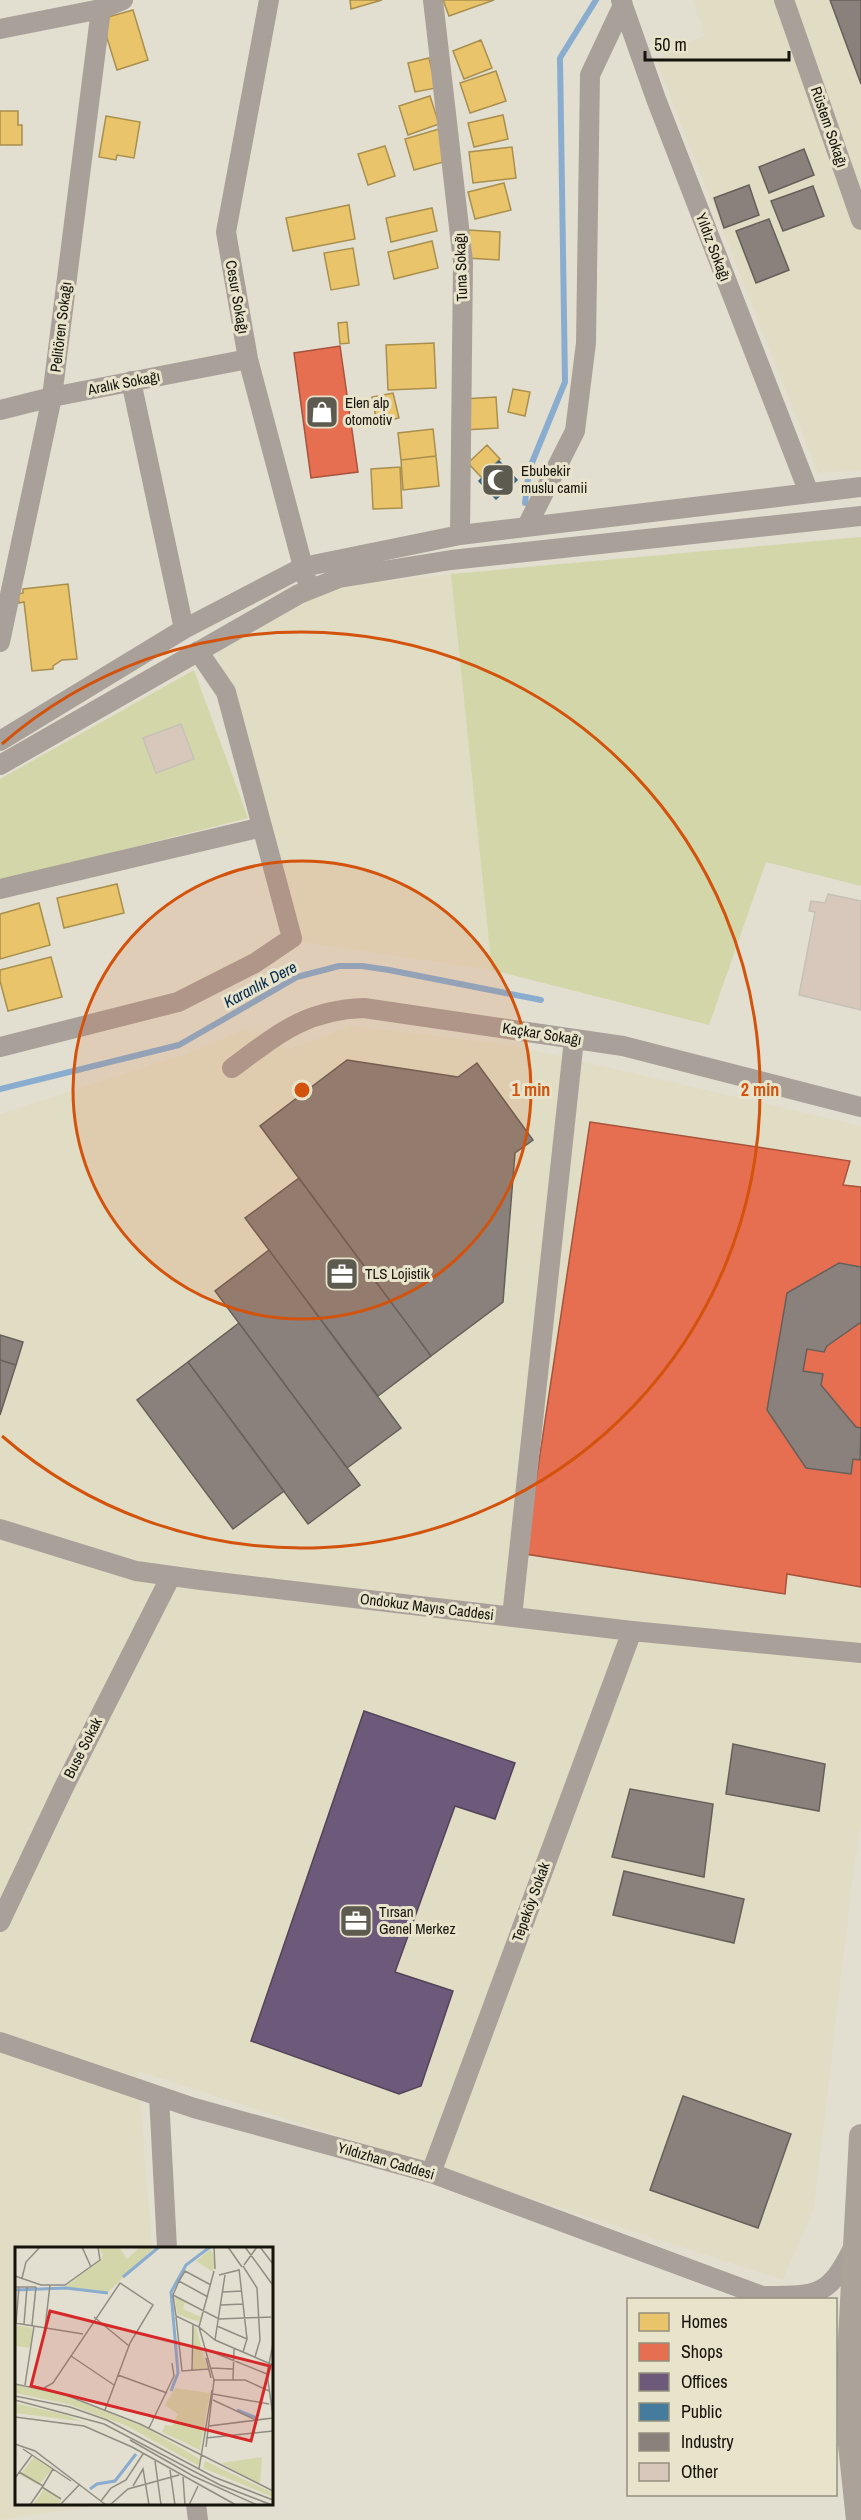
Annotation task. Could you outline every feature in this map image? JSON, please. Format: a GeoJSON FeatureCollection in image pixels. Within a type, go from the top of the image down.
{"type":"FeatureCollection","features":[{"type":"Feature","properties":{"kind":"main road"},"geometry":{"type":"LineString","coordinates":[[858,2520],[842,2360],[854,2245],[861,2136]]}},
{"type":"Feature","properties":{"kind":"street"},"geometry":{"type":"LineString","coordinates":[[0,29],[101,9],[123,0]]}},
{"type":"Feature","properties":{"kind":"street","name":"Cesur Sokağı"},"geometry":{"type":"LineString","coordinates":[[269,0],[226,232],[248,359],[309,590]]}},
{"type":"Feature","properties":{"kind":"street","name":"Tuna Sokağı"},"geometry":{"type":"LineString","coordinates":[[433,0],[463,262],[460,535]]}},
{"type":"Feature","properties":{"kind":"street","name":"Rüstem Sokağı"},"geometry":{"type":"LineString","coordinates":[[784,0],[861,220]]}},
{"type":"Feature","properties":{"kind":"street"},"geometry":{"type":"LineString","coordinates":[[526,526],[574,431],[586,343],[590,75],[622,3]]}},
{"type":"Feature","properties":{"kind":"street","name":"Yıldız Sokağı"},"geometry":{"type":"LineString","coordinates":[[622,3],[656,99],[809,493]]}},
{"type":"Feature","properties":{"kind":"street","name":"Pelitören Sokağı"},"geometry":{"type":"LineString","coordinates":[[0,642],[52,397],[101,9]]}},
{"type":"Feature","properties":{"kind":"street","name":"Aralık Sokağı"},"geometry":{"type":"LineString","coordinates":[[0,410],[52,397],[248,359]]}},
{"type":"Feature","properties":{"kind":"street"},"geometry":{"type":"LineString","coordinates":[[131,381],[184,629]]}},
{"type":"Feature","properties":{"kind":"street"},"geometry":{"type":"LineString","coordinates":[[0,741],[184,629],[303,567],[460,535],[861,487]]}},
{"type":"Feature","properties":{"kind":"street"},"geometry":{"type":"LineString","coordinates":[[0,765],[198,651],[309,590],[339,578],[451,560],[861,516]]}},
{"type":"Feature","properties":{"kind":"street"},"geometry":{"type":"LineString","coordinates":[[0,1047],[178,1002],[255,963],[292,938],[226,692],[198,651]]}},
{"type":"Feature","properties":{"kind":"street"},"geometry":{"type":"LineString","coordinates":[[0,889],[262,827]]}},
{"type":"Feature","properties":{"kind":"street","name":"Kaçkar Sokağı"},"geometry":{"type":"LineString","coordinates":[[232,1068],[295,1024],[313,1016],[348,1009],[385,1011],[623,1046],[861,1107]]}},
{"type":"Feature","properties":{"kind":"street"},"geometry":{"type":"LineString","coordinates":[[512,1617],[574,1039]]}},
{"type":"Feature","properties":{"kind":"street","name":"Ondokuz Mayıs Caddesi"},"geometry":{"type":"LineString","coordinates":[[0,1529],[136,1571],[632,1631],[861,1653]]}},
{"type":"Feature","properties":{"kind":"street","name":"Buse Sokak"},"geometry":{"type":"LineString","coordinates":[[0,1922],[63,1788],[171,1576]]}},
{"type":"Feature","properties":{"kind":"street","name":"Tepeköy Sokak"},"geometry":{"type":"LineString","coordinates":[[431,2173],[632,1631]]}},
{"type":"Feature","properties":{"kind":"street","name":"Yıldızhan Caddesi"},"geometry":{"type":"LineString","coordinates":[[0,2042],[159,2096],[431,2173],[770,2298]]}},
{"type":"Feature","properties":{"kind":"street"},"geometry":{"type":"LineString","coordinates":[[159,2096],[167,2247]]}},
{"type":"Feature","properties":{"kind":"street"},"geometry":{"type":"LineString","coordinates":[[770,2298],[816,2293],[831,2284],[842,2270],[854,2245]]}},
{"type":"Feature","properties":{"kind":"street"},"geometry":{"type":"LineString","coordinates":[[196,2505],[198,2520]]}},
{"type":"Feature","properties":{"kind":"shaded area"},"geometry":{"type":"Polygon","coordinates":[[[694,0],[861,0],[861,470],[818,473],[656,60],[704,35],[694,0]]]}},
{"type":"Feature","properties":{"kind":"shaded area"},"geometry":{"type":"Polygon","coordinates":[[[451,574],[492,970],[302,942],[217,652],[333,587],[451,574]]]}},
{"type":"Feature","properties":{"kind":"shaded area"},"geometry":{"type":"Polygon","coordinates":[[[351,1026],[511,1045],[861,1126],[861,1823],[814,2208],[783,2280],[138,2071],[152,2247],[15,2247],[15,2505],[99,2505],[0,2520],[0,1114],[197,1050],[246,1029],[288,1050],[351,1026]]]}},
{"type":"Feature","properties":{"kind":"green space"},"geometry":{"type":"Polygon","coordinates":[[[861,537],[861,886],[766,862],[709,1025],[492,970],[451,574],[861,537]]]}},
{"type":"Feature","properties":{"kind":"green space"},"geometry":{"type":"Polygon","coordinates":[[[194,670],[248,818],[0,881],[0,779],[194,670]]]}},
{"type":"Feature","properties":{"kind":"building: Homes"},"geometry":{"type":"Polygon","coordinates":[[[350,0],[382,0],[351,9],[350,0]]]}},
{"type":"Feature","properties":{"kind":"building: Homes"},"geometry":{"type":"Polygon","coordinates":[[[443,0],[494,0],[449,16],[443,0]]]}},
{"type":"Feature","properties":{"kind":"building: Homes"},"geometry":{"type":"Polygon","coordinates":[[[133,10],[148,60],[117,70],[101,19],[133,10]]]}},
{"type":"Feature","properties":{"kind":"building: Homes"},"geometry":{"type":"Polygon","coordinates":[[[481,40],[492,68],[464,79],[453,51],[481,40]]]}},
{"type":"Feature","properties":{"kind":"building: Homes"},"geometry":{"type":"Polygon","coordinates":[[[429,58],[436,88],[415,92],[408,63],[429,58]]]}},
{"type":"Feature","properties":{"kind":"building: Homes"},"geometry":{"type":"Polygon","coordinates":[[[496,71],[506,101],[470,113],[460,83],[496,71]]]}},
{"type":"Feature","properties":{"kind":"building: Homes"},"geometry":{"type":"Polygon","coordinates":[[[430,96],[439,124],[408,135],[399,106],[430,96]]]}},
{"type":"Feature","properties":{"kind":"building: Homes"},"geometry":{"type":"Polygon","coordinates":[[[0,111],[18,111],[18,125],[22,125],[22,145],[0,145],[0,111]]]}},
{"type":"Feature","properties":{"kind":"building: Homes"},"geometry":{"type":"Polygon","coordinates":[[[503,115],[508,139],[474,147],[468,123],[503,115]]]}},
{"type":"Feature","properties":{"kind":"building: Homes"},"geometry":{"type":"Polygon","coordinates":[[[106,116],[140,122],[134,158],[117,155],[116,160],[99,157],[106,116]]]}},
{"type":"Feature","properties":{"kind":"building: Homes"},"geometry":{"type":"Polygon","coordinates":[[[439,129],[447,161],[414,170],[405,139],[439,129]]]}},
{"type":"Feature","properties":{"kind":"building: Homes"},"geometry":{"type":"Polygon","coordinates":[[[385,146],[395,176],[368,185],[358,154],[385,146]]]}},
{"type":"Feature","properties":{"kind":"building: Homes"},"geometry":{"type":"Polygon","coordinates":[[[512,147],[516,178],[473,183],[469,152],[512,147]]]}},
{"type":"Feature","properties":{"kind":"building: Homes"},"geometry":{"type":"Polygon","coordinates":[[[504,183],[511,210],[475,219],[468,192],[504,183]]]}},
{"type":"Feature","properties":{"kind":"building: Homes"},"geometry":{"type":"Polygon","coordinates":[[[349,205],[355,239],[293,251],[286,218],[349,205]]]}},
{"type":"Feature","properties":{"kind":"building: Homes"},"geometry":{"type":"Polygon","coordinates":[[[432,208],[437,231],[391,242],[386,218],[432,208]]]}},
{"type":"Feature","properties":{"kind":"building: Homes"},"geometry":{"type":"Polygon","coordinates":[[[468,230],[500,232],[499,260],[467,258],[468,230]]]}},
{"type":"Feature","properties":{"kind":"building: Homes"},"geometry":{"type":"Polygon","coordinates":[[[432,241],[438,268],[394,279],[388,252],[432,241]]]}},
{"type":"Feature","properties":{"kind":"building: Homes"},"geometry":{"type":"Polygon","coordinates":[[[353,248],[359,285],[331,290],[324,253],[353,248]]]}},
{"type":"Feature","properties":{"kind":"building: Homes"},"geometry":{"type":"Polygon","coordinates":[[[347,322],[349,343],[340,344],[338,323],[347,322]]]}},
{"type":"Feature","properties":{"kind":"building: Homes"},"geometry":{"type":"Polygon","coordinates":[[[434,343],[436,388],[388,390],[386,345],[434,343]]]}},
{"type":"Feature","properties":{"kind":"building: Homes"},"geometry":{"type":"Polygon","coordinates":[[[513,389],[530,392],[525,416],[508,412],[513,389]]]}},
{"type":"Feature","properties":{"kind":"building: Homes"},"geometry":{"type":"Polygon","coordinates":[[[393,393],[399,418],[377,423],[372,397],[393,393]]]}},
{"type":"Feature","properties":{"kind":"building: Homes"},"geometry":{"type":"Polygon","coordinates":[[[496,397],[498,428],[464,430],[463,399],[496,397]]]}},
{"type":"Feature","properties":{"kind":"building: Homes"},"geometry":{"type":"Polygon","coordinates":[[[433,429],[436,456],[401,460],[398,433],[433,429]]]}},
{"type":"Feature","properties":{"kind":"building: Homes"},"geometry":{"type":"Polygon","coordinates":[[[487,445],[500,459],[481,477],[468,463],[487,445]]]}},
{"type":"Feature","properties":{"kind":"building: Homes"},"geometry":{"type":"Polygon","coordinates":[[[436,456],[439,486],[403,490],[401,460],[436,456]]]}},
{"type":"Feature","properties":{"kind":"building: Homes"},"geometry":{"type":"Polygon","coordinates":[[[400,467],[402,508],[373,509],[371,469],[400,467]]]}},
{"type":"Feature","properties":{"kind":"building: Homes"},"geometry":{"type":"Polygon","coordinates":[[[68,584],[77,659],[62,660],[53,666],[53,669],[32,671],[24,602],[19,603],[18,594],[23,593],[23,589],[68,584]]]}},
{"type":"Feature","properties":{"kind":"building: Homes"},"geometry":{"type":"Polygon","coordinates":[[[117,884],[124,913],[64,928],[57,898],[117,884]]]}},
{"type":"Feature","properties":{"kind":"building: Homes"},"geometry":{"type":"Polygon","coordinates":[[[39,903],[50,945],[0,959],[0,914],[39,903]]]}},
{"type":"Feature","properties":{"kind":"building: Homes"},"geometry":{"type":"Polygon","coordinates":[[[51,957],[62,997],[8,1011],[0,981],[0,970],[51,957]]]}},
{"type":"Feature","properties":{"kind":"building: Shops"},"geometry":{"type":"Polygon","coordinates":[[[340,346],[358,472],[311,478],[294,353],[340,346]]]}},
{"type":"Feature","properties":{"kind":"building: Shops"},"geometry":{"type":"Polygon","coordinates":[[[590,1122],[850,1161],[843,1185],[861,1187],[861,1587],[787,1574],[785,1594],[525,1554],[590,1122]]]}},
{"type":"Feature","properties":{"kind":"building: Offices"},"geometry":{"type":"Polygon","coordinates":[[[364,1711],[515,1763],[495,1819],[455,1806],[395,1972],[453,1991],[421,2086],[399,2094],[251,2041],[364,1711]]]}},
{"type":"Feature","properties":{"kind":"building: Public","name":"Ebubekir muslu camii"},"geometry":{"type":"Polygon","coordinates":[[[499,461],[517,480],[496,499],[479,481],[499,461]]]}},
{"type":"Feature","properties":{"kind":"building: Industry"},"geometry":{"type":"Polygon","coordinates":[[[830,0],[861,0],[861,84],[830,0]]]}},
{"type":"Feature","properties":{"kind":"building: Industry"},"geometry":{"type":"Polygon","coordinates":[[[804,149],[814,175],[769,193],[759,167],[804,149]]]}},
{"type":"Feature","properties":{"kind":"building: Industry"},"geometry":{"type":"Polygon","coordinates":[[[749,185],[759,215],[724,228],[714,198],[749,185]]]}},
{"type":"Feature","properties":{"kind":"building: Industry"},"geometry":{"type":"Polygon","coordinates":[[[813,186],[824,216],[783,231],[771,201],[813,186]]]}},
{"type":"Feature","properties":{"kind":"building: Industry"},"geometry":{"type":"Polygon","coordinates":[[[769,219],[789,270],[756,283],[736,231],[769,219]]]}},
{"type":"Feature","properties":{"kind":"building: Industry"},"geometry":{"type":"Polygon","coordinates":[[[347,1060],[458,1077],[477,1063],[533,1140],[515,1153],[503,1302],[431,1356],[260,1126],[347,1060]]]}},
{"type":"Feature","properties":{"kind":"building: Industry"},"geometry":{"type":"Polygon","coordinates":[[[299,1178],[431,1356],[378,1396],[245,1218],[299,1178]]]}},
{"type":"Feature","properties":{"kind":"building: Industry"},"geometry":{"type":"Polygon","coordinates":[[[269,1250],[401,1428],[347,1468],[215,1291],[269,1250]]]}},
{"type":"Feature","properties":{"kind":"building: Industry"},"geometry":{"type":"Polygon","coordinates":[[[839,1263],[861,1267],[861,1322],[827,1346],[824,1352],[807,1349],[803,1371],[823,1374],[821,1385],[856,1427],[861,1428],[860,1460],[853,1459],[851,1474],[806,1468],[767,1410],[787,1293],[839,1263]]]}},
{"type":"Feature","properties":{"kind":"building: Industry"},"geometry":{"type":"Polygon","coordinates":[[[239,1323],[360,1485],[308,1524],[188,1362],[239,1323]]]}},
{"type":"Feature","properties":{"kind":"building: Industry"},"geometry":{"type":"Polygon","coordinates":[[[0,1335],[23,1342],[16,1365],[0,1360],[0,1335]]]}},
{"type":"Feature","properties":{"kind":"building: Industry"},"geometry":{"type":"Polygon","coordinates":[[[0,1360],[16,1365],[0,1415],[0,1360]]]}},
{"type":"Feature","properties":{"kind":"building: Industry"},"geometry":{"type":"Polygon","coordinates":[[[188,1362],[284,1491],[233,1529],[137,1400],[188,1362]]]}},
{"type":"Feature","properties":{"kind":"building: Industry"},"geometry":{"type":"Polygon","coordinates":[[[733,1744],[825,1764],[819,1811],[726,1794],[733,1744]]]}},
{"type":"Feature","properties":{"kind":"building: Industry"},"geometry":{"type":"Polygon","coordinates":[[[630,1789],[713,1804],[704,1877],[612,1857],[630,1789]]]}},
{"type":"Feature","properties":{"kind":"building: Industry"},"geometry":{"type":"Polygon","coordinates":[[[624,1871],[744,1899],[734,1943],[613,1915],[624,1871]]]}},
{"type":"Feature","properties":{"kind":"building: Industry"},"geometry":{"type":"Polygon","coordinates":[[[683,2096],[791,2134],[758,2228],[650,2190],[683,2096]]]}},
{"type":"Feature","properties":{"kind":"building: Other"},"geometry":{"type":"Polygon","coordinates":[[[181,724],[194,759],[156,773],[143,738],[181,724]]]}},
{"type":"Feature","properties":{"kind":"building: Other"},"geometry":{"type":"Polygon","coordinates":[[[828,894],[861,901],[861,1010],[799,995],[815,912],[809,911],[811,901],[825,903],[828,894]]]}},
{"type":"Feature","properties":{"kind":"waterway"},"geometry":{"type":"LineString","coordinates":[[525,503],[529,470],[565,382],[560,58],[596,0]]}},
{"type":"Feature","properties":{"kind":"waterway","name":"Karanlık Dere"},"geometry":{"type":"LineString","coordinates":[[0,1089],[179,1045],[297,977],[339,966],[362,966],[389,970],[541,1000]]}},
{"type":"Feature","properties":{"kind":"place","name":"Elen alp otomotiv"},"geometry":{"type":"Point","coordinates":[322,412]}},
{"type":"Feature","properties":{"kind":"place","name":"Ebubekir muslu camii"},"geometry":{"type":"Point","coordinates":[498,480]}},
{"type":"Feature","properties":{"kind":"place","name":"TLS Lojistik"},"geometry":{"type":"Point","coordinates":[342,1274]}},
{"type":"Feature","properties":{"kind":"place","name":"Tırsan Genel Merkez"},"geometry":{"type":"Point","coordinates":[356,1921]}}]}
